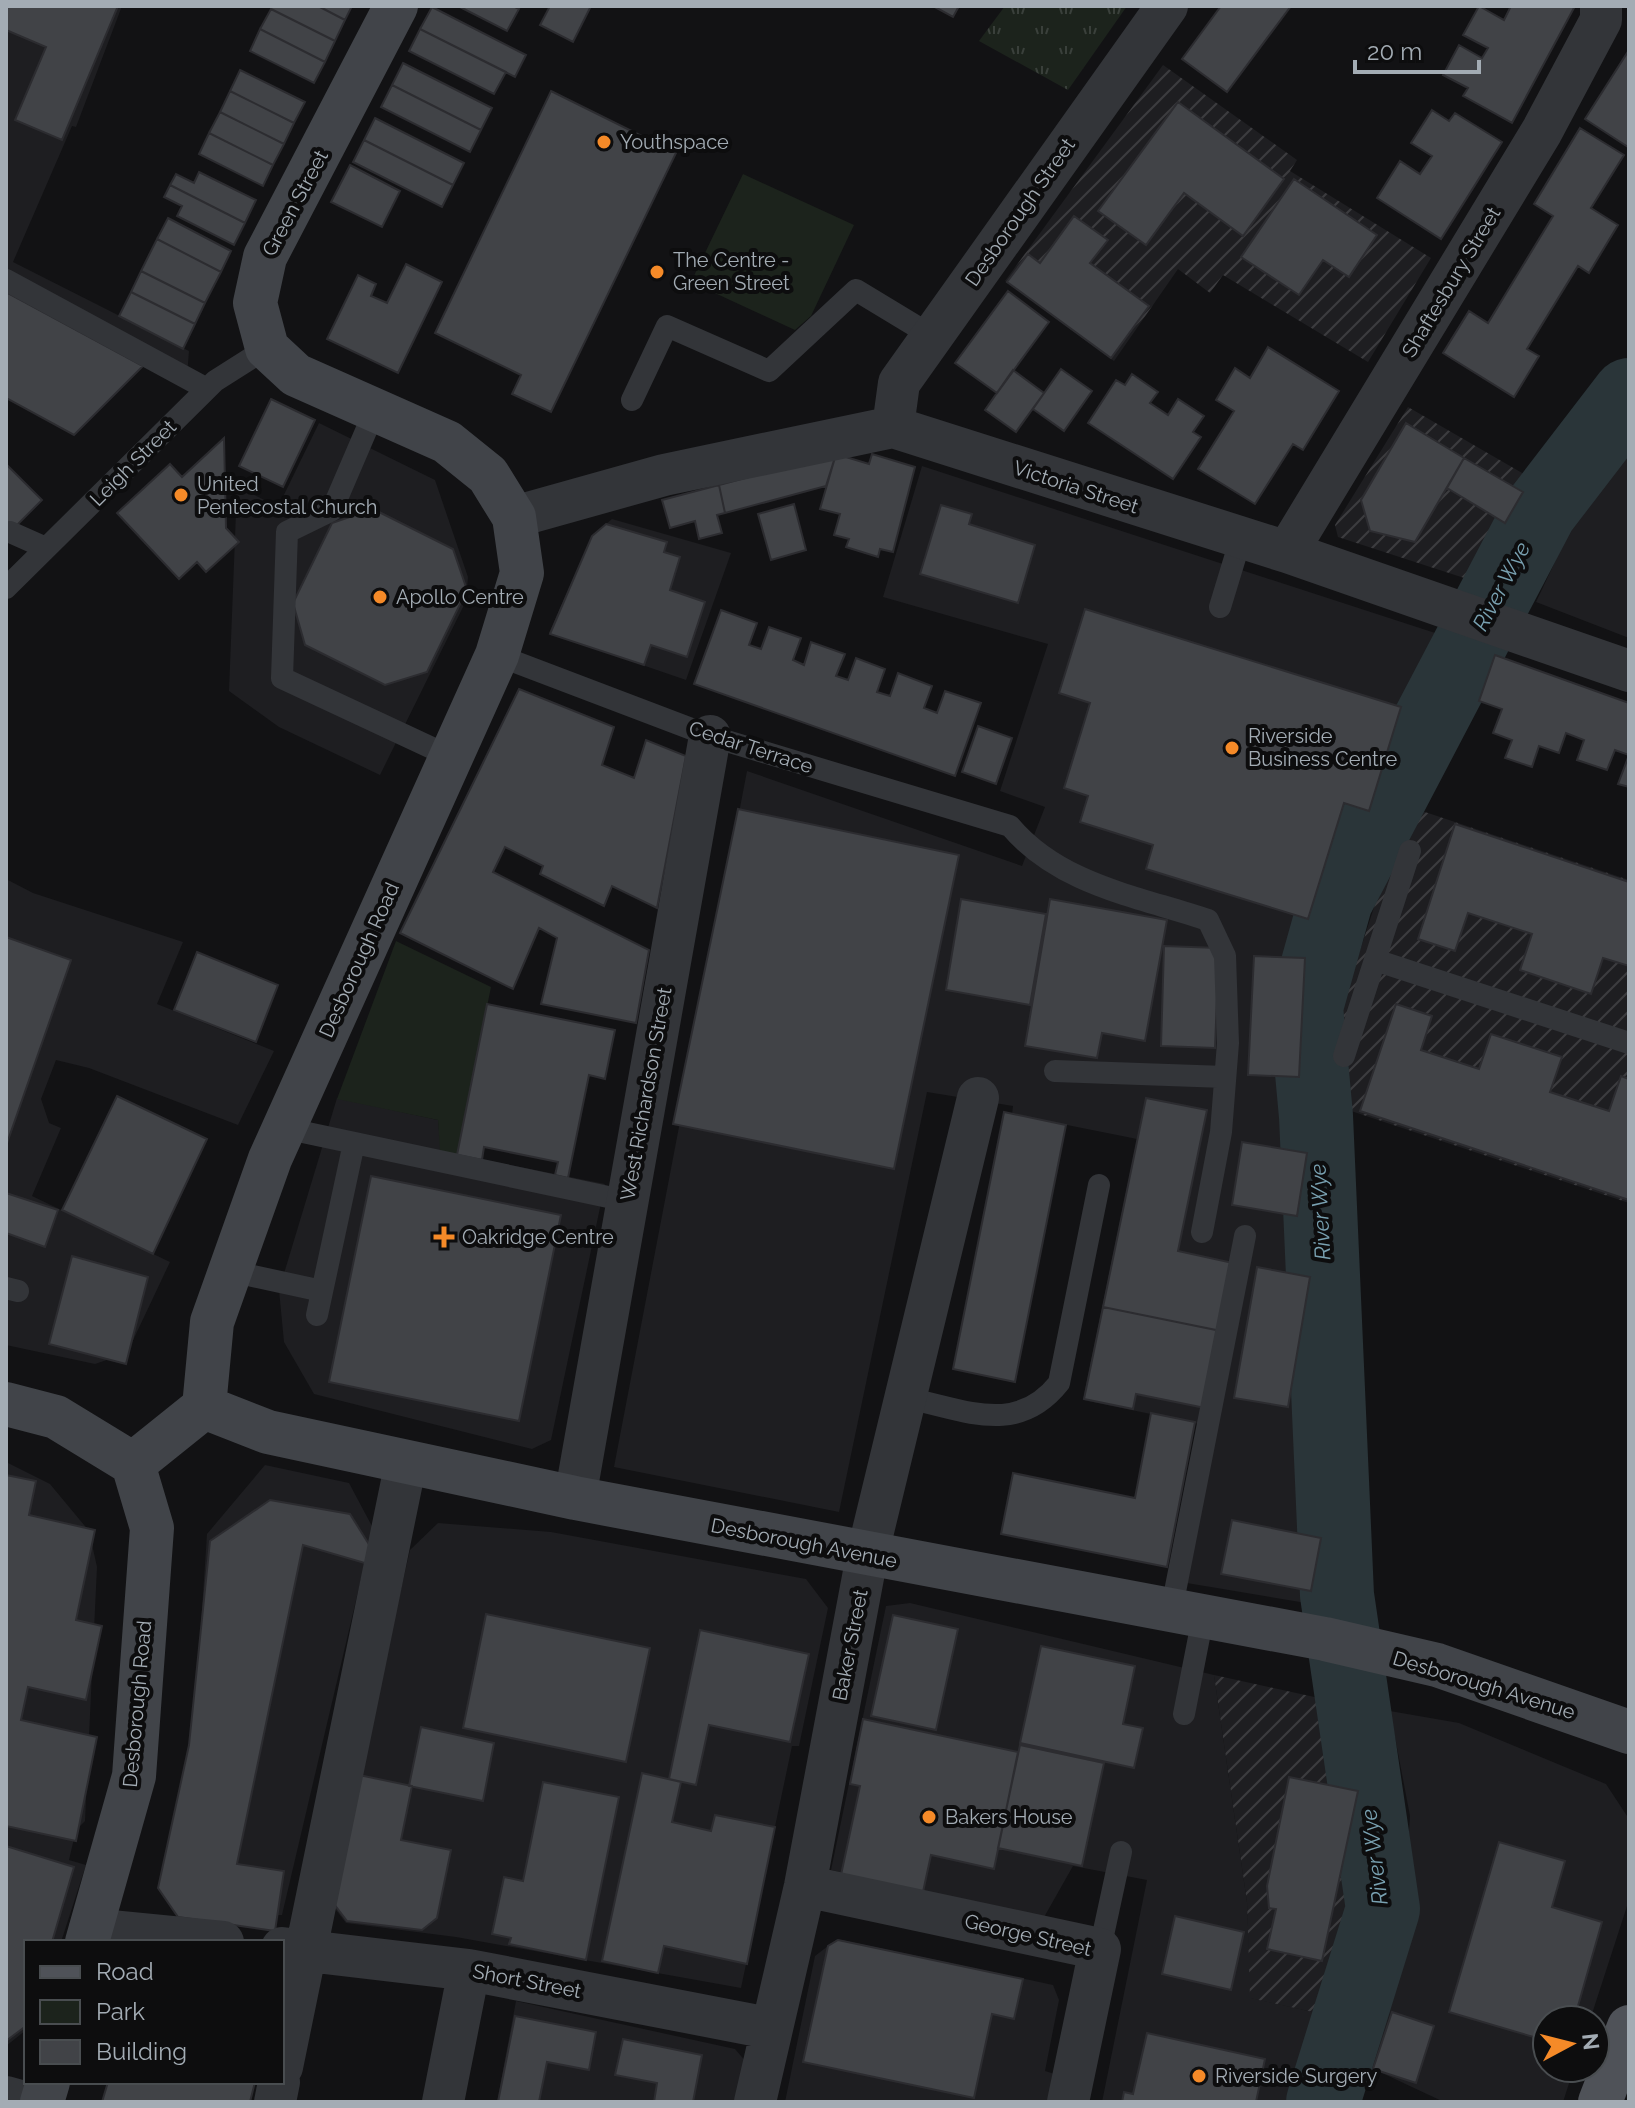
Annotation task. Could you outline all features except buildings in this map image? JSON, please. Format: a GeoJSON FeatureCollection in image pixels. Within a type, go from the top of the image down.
{"type":"FeatureCollection","features":[{"type":"Feature","properties":{"kind":"main road"},"geometry":{"type":"LineString","coordinates":[[1600,2102],[1629,2027]]}},
{"type":"Feature","properties":{"kind":"street","name":"Green Street"},"geometry":{"type":"LineString","coordinates":[[267,348],[255,303],[265,257],[396,6]]}},
{"type":"Feature","properties":{"kind":"street","name":"Desborough Street"},"geometry":{"type":"LineString","coordinates":[[893,427],[899,383],[1167,6]]}},
{"type":"Feature","properties":{"kind":"street","name":"Shaftesbury Street"},"geometry":{"type":"LineString","coordinates":[[1287,552],[1542,131],[1601,20],[1601,6]]}},
{"type":"Feature","properties":{"kind":"street"},"geometry":{"type":"LineString","coordinates":[[267,348],[296,375],[447,442],[488,475],[514,517]]}},
{"type":"Feature","properties":{"kind":"street","name":"Victoria Street"},"geometry":{"type":"LineString","coordinates":[[514,517],[664,475],[893,427],[1287,552],[1629,671]]}},
{"type":"Feature","properties":{"kind":"street","name":"Desborough Road"},"geometry":{"type":"LineString","coordinates":[[204,1407],[212,1322],[284,1128],[497,655],[522,573],[514,517]]}},
{"type":"Feature","properties":{"kind":"street","name":"West Richardson Street"},"geometry":{"type":"LineString","coordinates":[[575,1498],[710,736]]}},
{"type":"Feature","properties":{"kind":"street","name":"Baker Street"},"geometry":{"type":"LineString","coordinates":[[755,2102],[769,2028],[805,1886],[867,1556],[978,1098]]}},
{"type":"Feature","properties":{"kind":"street"},"geometry":{"type":"LineString","coordinates":[[6,1404],[56,1417],[133,1464],[204,1407]]}},
{"type":"Feature","properties":{"kind":"street","name":"Desborough Avenue"},"geometry":{"type":"LineString","coordinates":[[204,1407],[268,1432],[575,1498],[867,1556],[1325,1639],[1437,1665],[1629,1732]]}},
{"type":"Feature","properties":{"kind":"street"},"geometry":{"type":"LineString","coordinates":[[284,2047],[294,1949],[406,1462]]}},
{"type":"Feature","properties":{"kind":"street","name":"Desborough Road"},"geometry":{"type":"LineString","coordinates":[[89,1935],[134,1776],[152,1528],[133,1464]]}},
{"type":"Feature","properties":{"kind":"street","name":"George Street"},"geometry":{"type":"LineString","coordinates":[[805,1886],[1100,1949],[1068,2102]]}},
{"type":"Feature","properties":{"kind":"street"},"geometry":{"type":"LineString","coordinates":[[89,1935],[185,1940]]}},
{"type":"Feature","properties":{"kind":"street","name":"Short Street"},"geometry":{"type":"LineString","coordinates":[[294,1949],[469,1970],[769,2028]]}},
{"type":"Feature","properties":{"kind":"street"},"geometry":{"type":"LineString","coordinates":[[443,2102],[469,1970]]}},
{"type":"Feature","properties":{"kind":"street"},"geometry":{"type":"LineString","coordinates":[[6,2097],[24,2102]]}},
{"type":"Feature","properties":{"kind":"lane"},"geometry":{"type":"LineString","coordinates":[[6,280],[207,389]]}},
{"type":"Feature","properties":{"kind":"lane"},"geometry":{"type":"LineString","coordinates":[[632,400],[667,326],[769,371],[856,290],[932,336]]}},
{"type":"Feature","properties":{"kind":"lane","name":"Leigh Street"},"geometry":{"type":"LineString","coordinates":[[6,588],[207,389],[267,348]]}},
{"type":"Feature","properties":{"kind":"lane"},"geometry":{"type":"LineString","coordinates":[[375,410],[332,510],[287,532],[282,678],[449,756]]}},
{"type":"Feature","properties":{"kind":"lane"},"geometry":{"type":"LineString","coordinates":[[10,532],[46,548]]}},
{"type":"Feature","properties":{"kind":"lane"},"geometry":{"type":"LineString","coordinates":[[1220,607],[1241,538]]}},
{"type":"Feature","properties":{"kind":"lane","name":"Cedar Terrace"},"geometry":{"type":"LineString","coordinates":[[497,655],[710,736],[1010,826],[1030,849],[1071,876],[1208,920],[1225,956],[1228,1043],[1225,1077]]}},
{"type":"Feature","properties":{"kind":"lane"},"geometry":{"type":"LineString","coordinates":[[1344,1056],[1410,851]]}},
{"type":"Feature","properties":{"kind":"lane"},"geometry":{"type":"LineString","coordinates":[[1375,960],[1629,1043]]}},
{"type":"Feature","properties":{"kind":"lane"},"geometry":{"type":"LineString","coordinates":[[1055,1071],[1225,1077],[1221,1132],[1202,1232]]}},
{"type":"Feature","properties":{"kind":"lane"},"geometry":{"type":"LineString","coordinates":[[284,1128],[627,1201]]}},
{"type":"Feature","properties":{"kind":"lane"},"geometry":{"type":"LineString","coordinates":[[317,1315],[354,1143]]}},
{"type":"Feature","properties":{"kind":"lane"},"geometry":{"type":"LineString","coordinates":[[906,1398],[1006,1417],[1028,1411],[1045,1400],[1059,1383],[1099,1185]]}},
{"type":"Feature","properties":{"kind":"lane"},"geometry":{"type":"LineString","coordinates":[[1184,1714],[1187,1614],[1245,1236]]}},
{"type":"Feature","properties":{"kind":"lane"},"geometry":{"type":"LineString","coordinates":[[230,1271],[322,1291]]}},
{"type":"Feature","properties":{"kind":"lane"},"geometry":{"type":"LineString","coordinates":[[1100,1949],[1121,1852]]}},
{"type":"Feature","properties":{"kind":"shaded area"},"geometry":{"type":"Polygon","coordinates":[[[6,6],[122,6],[76,127],[72,126],[13,262],[189,351],[186,389],[6,292],[6,6]]]}},
{"type":"Feature","properties":{"kind":"shaded area"},"geometry":{"type":"Polygon","coordinates":[[[1163,65],[1297,160],[1290,171],[1431,258],[1368,362],[1223,275],[1210,293],[1178,269],[1114,361],[1005,281],[1163,65]]]}},
{"type":"Feature","properties":{"kind":"shaded area"},"geometry":{"type":"Polygon","coordinates":[[[1629,405],[1629,638],[1536,602],[1629,405]]]}},
{"type":"Feature","properties":{"kind":"shaded area"},"geometry":{"type":"Polygon","coordinates":[[[1408,407],[1536,481],[1492,587],[1338,537],[1335,525],[1408,407]]]}},
{"type":"Feature","properties":{"kind":"shaded area"},"geometry":{"type":"Polygon","coordinates":[[[319,423],[435,480],[468,577],[466,601],[380,775],[279,727],[229,691],[237,486],[278,507],[319,423]]]}},
{"type":"Feature","properties":{"kind":"shaded area"},"geometry":{"type":"Polygon","coordinates":[[[922,466],[1469,644],[1375,822],[1306,930],[1293,979],[1291,1037],[1297,1092],[1310,1141],[1307,1256],[1312,1309],[1303,1343],[1315,1439],[1316,1490],[1326,1518],[1318,1605],[1169,1580],[1199,1424],[1083,1400],[1137,1139],[1012,1114],[1013,1106],[927,1092],[839,1512],[614,1467],[747,771],[1022,866],[1045,807],[1000,791],[1048,644],[883,597],[922,466]]]}},
{"type":"Feature","properties":{"kind":"shaded area"},"geometry":{"type":"Polygon","coordinates":[[[612,519],[731,553],[686,680],[549,633],[592,536],[612,519]]]}},
{"type":"Feature","properties":{"kind":"shaded area"},"geometry":{"type":"Polygon","coordinates":[[[1407,806],[1629,880],[1629,1203],[1327,1103],[1328,1049],[1407,806]]]}},
{"type":"Feature","properties":{"kind":"shaded area"},"geometry":{"type":"Polygon","coordinates":[[[6,879],[33,893],[183,942],[157,1004],[274,1051],[238,1125],[89,1068],[56,1060],[41,1099],[49,1123],[61,1128],[32,1196],[170,1262],[127,1353],[95,1364],[6,1345],[6,879]]]}},
{"type":"Feature","properties":{"kind":"shaded area","name":"Oakridge Centre"},"geometry":{"type":"Polygon","coordinates":[[[337,1098],[438,1120],[441,1151],[605,1184],[551,1440],[532,1449],[314,1394],[284,1342],[279,1290],[337,1098]]]}},
{"type":"Feature","properties":{"kind":"shaded area"},"geometry":{"type":"Polygon","coordinates":[[[6,1462],[50,1484],[89,1531],[97,1567],[85,1821],[76,1830],[69,1860],[86,1865],[62,1940],[24,1940],[24,2032],[6,2046],[6,1462]]]}},
{"type":"Feature","properties":{"kind":"shaded area"},"geometry":{"type":"Polygon","coordinates":[[[265,1465],[349,1483],[373,1528],[282,1915],[182,1914],[160,1884],[195,1715],[207,1534],[265,1465]]]}},
{"type":"Feature","properties":{"kind":"shaded area"},"geometry":{"type":"Polygon","coordinates":[[[438,1523],[551,1532],[806,1579],[828,1608],[799,1746],[792,1746],[741,1988],[456,1937],[346,1923],[329,1901],[410,1550],[438,1523]]]}},
{"type":"Feature","properties":{"kind":"shaded area"},"geometry":{"type":"Polygon","coordinates":[[[910,1603],[1214,1675],[1247,1902],[1251,1998],[1331,2016],[1311,2102],[1102,2102],[1147,1880],[1073,1866],[1043,1919],[831,1870],[886,1606],[910,1603]]]}},
{"type":"Feature","properties":{"kind":"shaded area"},"geometry":{"type":"Polygon","coordinates":[[[1214,1675],[1346,1704],[1368,1849],[1331,2016],[1250,1998],[1247,1902],[1214,1675]]]}},
{"type":"Feature","properties":{"kind":"shaded area"},"geometry":{"type":"Polygon","coordinates":[[[1390,1711],[1459,1723],[1606,1784],[1629,1819],[1629,1900],[1595,2004],[1531,2004],[1531,2084],[1569,2084],[1563,2102],[1444,2102],[1365,2065],[1402,1938],[1410,1816],[1390,1711]]]}},
{"type":"Feature","properties":{"kind":"shaded area"},"geometry":{"type":"Polygon","coordinates":[[[837,1939],[1053,1985],[1059,2000],[1045,2071],[1058,2075],[1052,2102],[785,2102],[815,1956],[837,1939]]]}},
{"type":"Feature","properties":{"kind":"shaded area"},"geometry":{"type":"Polygon","coordinates":[[[516,2001],[735,2049],[747,2063],[739,2102],[497,2102],[516,2001]]]}},
{"type":"Feature","properties":{"kind":"green space"},"geometry":{"type":"Polygon","coordinates":[[[1005,6],[1127,6],[1068,90],[979,41],[1005,6]]]}},
{"type":"Feature","properties":{"kind":"green space"},"geometry":{"type":"Polygon","coordinates":[[[743,174],[854,225],[811,316],[795,330],[691,282],[743,174]]]}},
{"type":"Feature","properties":{"kind":"green space"},"geometry":{"type":"Polygon","coordinates":[[[396,941],[491,987],[457,1155],[440,1151],[438,1120],[337,1099],[396,941]]]}},
{"type":"Feature","properties":{"kind":"waterway","name":"River Wye"},"geometry":{"type":"LineString","coordinates":[[1323,2102],[1383,1909],[1337,1595],[1316,1116],[1306,1007],[1336,900],[1540,511],[1629,395]]}},
{"type":"Feature","properties":{"kind":"place","name":"Youthspace"},"geometry":{"type":"Point","coordinates":[604,142]}},
{"type":"Feature","properties":{"kind":"place","name":"The Centre - Green Street"},"geometry":{"type":"Point","coordinates":[657,272]}},
{"type":"Feature","properties":{"kind":"place","name":"United Pentecostal Church"},"geometry":{"type":"Point","coordinates":[181,495]}},
{"type":"Feature","properties":{"kind":"place","name":"Apollo Centre"},"geometry":{"type":"Point","coordinates":[380,597]}},
{"type":"Feature","properties":{"kind":"place","name":"Riverside Business Centre"},"geometry":{"type":"Point","coordinates":[1232,748]}},
{"type":"Feature","properties":{"kind":"place","name":"Oakridge Centre"},"geometry":{"type":"Point","coordinates":[444,1237]}},
{"type":"Feature","properties":{"kind":"place","name":"Bakers House"},"geometry":{"type":"Point","coordinates":[929,1817]}},
{"type":"Feature","properties":{"kind":"place","name":"Riverside Surgery"},"geometry":{"type":"Point","coordinates":[1199,2076]}}]}
